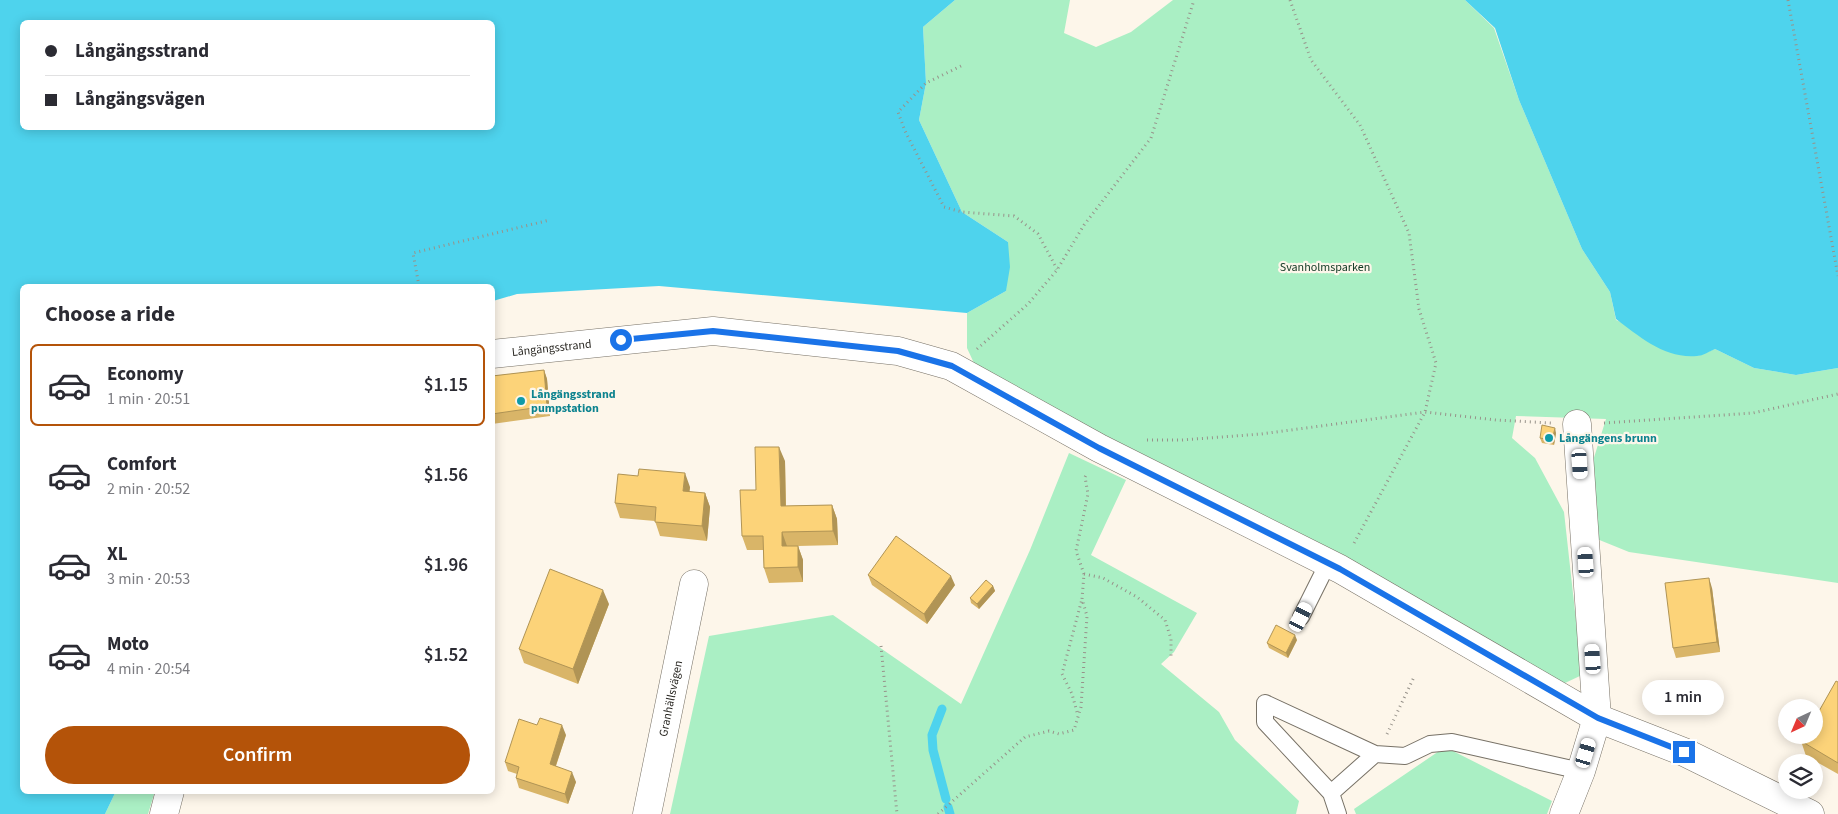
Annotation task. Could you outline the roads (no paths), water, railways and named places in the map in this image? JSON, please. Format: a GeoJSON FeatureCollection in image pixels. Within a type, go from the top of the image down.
{"type":"FeatureCollection","features":[{"type":"Feature","properties":{"kind":"street","name":"Långängsstrand"},"geometry":{"type":"LineString","coordinates":[[495,354],[713,331],[898,351],[952,366],[1099,448],[1334,566],[1598,718],[1684,752],[1810,814]]}},
{"type":"Feature","properties":{"kind":"street"},"geometry":{"type":"LineString","coordinates":[[1564,814],[1581,771],[1598,718],[1577,424]]}},
{"type":"Feature","properties":{"kind":"street","name":"Granhällsvägen"},"geometry":{"type":"LineString","coordinates":[[647,814],[694,584]]}},
{"type":"Feature","properties":{"kind":"street"},"geometry":{"type":"LineString","coordinates":[[164,814],[169,794]]}},
{"type":"Feature","properties":{"kind":"lane"},"geometry":{"type":"LineString","coordinates":[[1301,617],[1334,566]]}},
{"type":"Feature","properties":{"kind":"lane"},"geometry":{"type":"LineString","coordinates":[[1338,814],[1331,793],[1265,722],[1265,703],[1375,754],[1405,756],[1430,744],[1452,742],[1581,771]]}},
{"type":"Feature","properties":{"kind":"lane"},"geometry":{"type":"LineString","coordinates":[[1331,793],[1375,754]]}},
{"type":"Feature","properties":{"kind":"water"},"geometry":{"type":"Polygon","coordinates":[[[0,0],[955,0],[923,27],[926,83],[919,120],[962,212],[1008,242],[1010,267],[1006,291],[967,313],[659,286],[517,294],[495,300],[495,284],[20,284],[20,794],[115,794],[105,814],[0,814],[0,0]]]}},
{"type":"Feature","properties":{"kind":"water"},"geometry":{"type":"Polygon","coordinates":[[[1465,0],[1838,0],[1838,368],[1796,375],[1754,368],[1715,349],[1699,356],[1674,354],[1634,333],[1616,319],[1610,292],[1582,249],[1519,100],[1495,28],[1465,0]]]}},
{"type":"Feature","properties":{"kind":"waterway"},"geometry":{"type":"LineString","coordinates":[[942,709],[932,735],[933,750],[946,799]]}},
{"type":"Feature","properties":{"kind":"waterway"},"geometry":{"type":"LineString","coordinates":[[948,807],[950,814]]}},
{"type":"Feature","properties":{"kind":"place","name":"Långängsstrand pumpstation"},"geometry":{"type":"Point","coordinates":[521,401]}},
{"type":"Feature","properties":{"kind":"place","name":"Långängens brunn"},"geometry":{"type":"Point","coordinates":[1549,438]}},
{"type":"Feature","properties":{"kind":"park label","name":"Svanholmsparken"},"geometry":{"type":"Point","coordinates":[1325,267]}}]}
